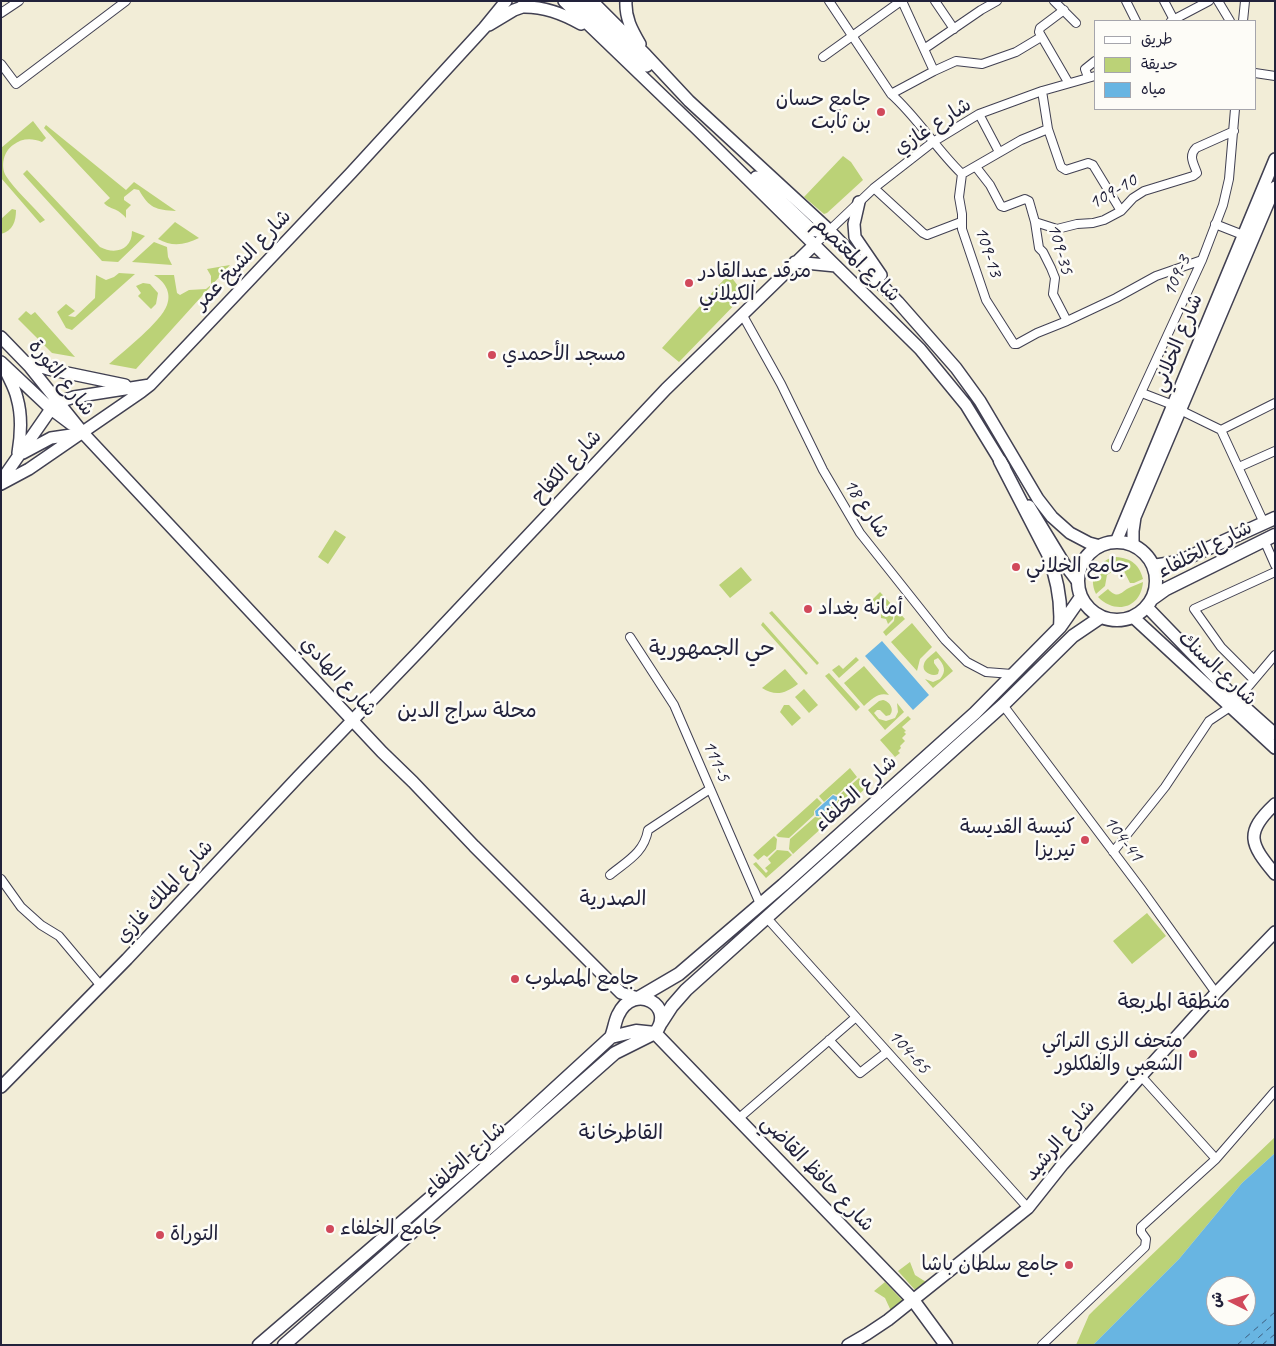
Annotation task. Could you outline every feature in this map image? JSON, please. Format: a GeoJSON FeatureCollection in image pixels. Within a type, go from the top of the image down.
{"type":"FeatureCollection","features":[{"type":"Feature","properties":{"kind":"main road","name":"شارع الشيخ عمر"},"geometry":{"type":"LineString","coordinates":[[1,483],[29,469],[150,384],[351,173],[484,28],[495,12],[506,1]]}},
{"type":"Feature","properties":{"kind":"main road","name":"شارع الشيخ عمر"},"geometry":{"type":"LineString","coordinates":[[484,28],[527,4],[542,1]]}},
{"type":"Feature","properties":{"kind":"main road","name":"شارع المعتصم"},"geometry":{"type":"LineString","coordinates":[[564,1],[920,348],[966,405],[1065,565],[1078,582]]}},
{"type":"Feature","properties":{"kind":"main road"},"geometry":{"type":"LineString","coordinates":[[578,1],[627,49],[689,101]]}},
{"type":"Feature","properties":{"kind":"main road","name":"شارع المعتصم"},"geometry":{"type":"LineString","coordinates":[[592,1],[689,101],[829,230],[898,302],[956,368],[980,401],[1038,499],[1052,517],[1070,533],[1089,543],[1100,546]]}},
{"type":"Feature","properties":{"kind":"main road"},"geometry":{"type":"LineString","coordinates":[[626,1],[628,23],[646,55]]}},
{"type":"Feature","properties":{"kind":"main road"},"geometry":{"type":"LineString","coordinates":[[527,4],[562,14],[596,33]]}},
{"type":"Feature","properties":{"kind":"main road"},"geometry":{"type":"LineString","coordinates":[[697,129],[732,154],[812,230],[822,232],[829,230]]}},
{"type":"Feature","properties":{"kind":"main road","name":"شارع الخلاني"},"geometry":{"type":"LineString","coordinates":[[1133,546],[1133,531],[1136,517],[1243,235],[1275,159]]}},
{"type":"Feature","properties":{"kind":"main road","name":"شارع الخلاني"},"geometry":{"type":"LineString","coordinates":[[1116,542],[1275,187]]}},
{"type":"Feature","properties":{"kind":"main road"},"geometry":{"type":"LineString","coordinates":[[859,202],[854,224],[855,237],[898,302]]}},
{"type":"Feature","properties":{"kind":"main road","name":"شارع الكفاح"},"geometry":{"type":"LineString","coordinates":[[353,719],[666,389],[814,245]]}},
{"type":"Feature","properties":{"kind":"main road"},"geometry":{"type":"LineString","coordinates":[[795,262],[836,266]]}},
{"type":"Feature","properties":{"kind":"main road","name":"شارع الثورة"},"geometry":{"type":"LineString","coordinates":[[1,338],[26,362],[55,406]]}},
{"type":"Feature","properties":{"kind":"main road"},"geometry":{"type":"LineString","coordinates":[[2,362],[20,410],[18,456]]}},
{"type":"Feature","properties":{"kind":"main road","name":"شارع الثورة"},"geometry":{"type":"LineString","coordinates":[[2,362],[55,406],[82,433]]}},
{"type":"Feature","properties":{"kind":"main road"},"geometry":{"type":"LineString","coordinates":[[26,362],[71,374],[134,386]]}},
{"type":"Feature","properties":{"kind":"main road"},"geometry":{"type":"LineString","coordinates":[[55,406],[74,397],[150,384]]}},
{"type":"Feature","properties":{"kind":"main road","name":"شارع الشيخ عمر"},"geometry":{"type":"LineString","coordinates":[[1,483],[18,456],[55,406]]}},
{"type":"Feature","properties":{"kind":"main road"},"geometry":{"type":"LineString","coordinates":[[18,456],[51,438],[82,433]]}},
{"type":"Feature","properties":{"kind":"main road","name":"شارع الهادي"},"geometry":{"type":"LineString","coordinates":[[82,433],[382,752],[474,846],[621,993],[638,998]]}},
{"type":"Feature","properties":{"kind":"main road"},"geometry":{"type":"LineString","coordinates":[[1000,461],[1054,569],[1060,596],[1060,627]]}},
{"type":"Feature","properties":{"kind":"main road","name":"شارع الخلفاء"},"geometry":{"type":"LineString","coordinates":[[1153,566],[1178,562],[1269,520]]}},
{"type":"Feature","properties":{"kind":"main road","name":"شارع الخلفاء"},"geometry":{"type":"LineString","coordinates":[[1149,603],[1166,589],[1269,538]]}},
{"type":"Feature","properties":{"kind":"main road"},"geometry":{"type":"LineString","coordinates":[[1116,542],[1133,546],[1145,554],[1153,566],[1156,577],[1155,588],[1149,603],[1133,617],[1117,620],[1101,617],[1089,609],[1081,597],[1078,582],[1080,567],[1088,555],[1100,546],[1116,542]]}},
{"type":"Feature","properties":{"kind":"main road","name":"شارع الخلفاء"},"geometry":{"type":"LineString","coordinates":[[612,1037],[621,1010],[627,1003],[678,974],[760,904],[975,713],[1060,627],[1081,597]]}},
{"type":"Feature","properties":{"kind":"main road","name":"شارع السنك"},"geometry":{"type":"LineString","coordinates":[[1149,603],[1233,704],[1275,748]]}},
{"type":"Feature","properties":{"kind":"main road","name":"شارع الخلفاء"},"geometry":{"type":"LineString","coordinates":[[284,1345],[615,1053],[658,1028],[668,1010],[682,994],[1003,705],[1073,636],[1101,617]]}},
{"type":"Feature","properties":{"kind":"main road","name":"شارع السنك"},"geometry":{"type":"LineString","coordinates":[[1133,617],[1233,704],[1275,734]]}},
{"type":"Feature","properties":{"kind":"main road","name":"شارع الملك غازي"},"geometry":{"type":"LineString","coordinates":[[1,1088],[101,986],[353,719]]}},
{"type":"Feature","properties":{"kind":"main road"},"geometry":{"type":"LineString","coordinates":[[1258,732],[1262,742],[1275,755]]}},
{"type":"Feature","properties":{"kind":"main road"},"geometry":{"type":"LineString","coordinates":[[1275,804],[1254,829],[1258,854],[1275,874]]}},
{"type":"Feature","properties":{"kind":"main road"},"geometry":{"type":"LineString","coordinates":[[1275,814],[1261,829],[1259,837],[1263,850],[1275,865]]}},
{"type":"Feature","properties":{"kind":"main road","name":"شارع الرشيد"},"geometry":{"type":"LineString","coordinates":[[848,1345],[878,1328],[1028,1208],[1141,1076],[1216,993],[1275,932]]}},
{"type":"Feature","properties":{"kind":"main road"},"geometry":{"type":"LineString","coordinates":[[259,1345],[515,1126],[612,1037],[658,1028],[661,1014],[657,1005],[647,999],[638,998]]}},
{"type":"Feature","properties":{"kind":"main road","name":"شارع حافظ القاضي"},"geometry":{"type":"LineString","coordinates":[[658,1028],[738,1119],[913,1300],[946,1345]]}},
{"type":"Feature","properties":{"kind":"street"},"geometry":{"type":"LineString","coordinates":[[1,13],[19,1]]}},
{"type":"Feature","properties":{"kind":"street"},"geometry":{"type":"LineString","coordinates":[[1,64],[16,84],[126,1]]}},
{"type":"Feature","properties":{"kind":"street"},"geometry":{"type":"LineString","coordinates":[[829,1],[891,94],[904,106],[946,159],[962,174],[999,152],[1048,129]]}},
{"type":"Feature","properties":{"kind":"street"},"geometry":{"type":"LineString","coordinates":[[823,56],[901,1],[934,71]]}},
{"type":"Feature","properties":{"kind":"street"},"geometry":{"type":"LineString","coordinates":[[935,1],[954,29]]}},
{"type":"Feature","properties":{"kind":"street"},"geometry":{"type":"LineString","coordinates":[[924,49],[996,1]]}},
{"type":"Feature","properties":{"kind":"street"},"geometry":{"type":"LineString","coordinates":[[1054,1],[1076,23]]}},
{"type":"Feature","properties":{"kind":"street"},"geometry":{"type":"LineString","coordinates":[[1126,1],[1136,20]]}},
{"type":"Feature","properties":{"kind":"street"},"geometry":{"type":"LineString","coordinates":[[1164,1],[1173,20]]}},
{"type":"Feature","properties":{"kind":"street"},"geometry":{"type":"LineString","coordinates":[[1175,20],[1209,1]]}},
{"type":"Feature","properties":{"kind":"street"},"geometry":{"type":"LineString","coordinates":[[1218,1],[1229,20]]}},
{"type":"Feature","properties":{"kind":"street"},"geometry":{"type":"LineString","coordinates":[[1243,20],[1245,1]]}},
{"type":"Feature","properties":{"kind":"street"},"geometry":{"type":"LineString","coordinates":[[1064,10],[1040,28],[1038,32],[1068,82]]}},
{"type":"Feature","properties":{"kind":"street"},"geometry":{"type":"LineString","coordinates":[[891,94],[956,61],[982,64],[1016,52],[1041,37]]}},
{"type":"Feature","properties":{"kind":"street"},"geometry":{"type":"LineString","coordinates":[[1091,77],[1086,69],[1094,62]]}},
{"type":"Feature","properties":{"kind":"street"},"geometry":{"type":"LineString","coordinates":[[1256,73],[1275,76]]}},
{"type":"Feature","properties":{"kind":"street"},"geometry":{"type":"LineString","coordinates":[[1256,73],[1275,81]]}},
{"type":"Feature","properties":{"kind":"street","name":"شارع غازي"},"geometry":{"type":"LineString","coordinates":[[814,245],[874,188],[933,142],[978,114],[1042,90],[1091,77]]}},
{"type":"Feature","properties":{"kind":"street"},"geometry":{"type":"LineString","coordinates":[[1042,90],[1048,129],[1061,167],[1066,170],[1088,164],[1093,165],[1121,211]]}},
{"type":"Feature","properties":{"kind":"street","name":"109-3"},"geometry":{"type":"LineString","coordinates":[[1116,447],[1202,260],[1227,193],[1236,110]]}},
{"type":"Feature","properties":{"kind":"street"},"geometry":{"type":"LineString","coordinates":[[978,114],[999,152]]}},
{"type":"Feature","properties":{"kind":"street","name":"109-10"},"geometry":{"type":"LineString","coordinates":[[1035,222],[1057,229],[1104,220],[1121,211],[1133,198],[1144,191],[1193,176],[1197,173],[1191,155],[1192,152],[1196,148],[1234,132]]}},
{"type":"Feature","properties":{"kind":"street","name":"109-35"},"geometry":{"type":"LineString","coordinates":[[976,167],[990,185],[1001,206],[1004,207],[1027,199],[1035,222],[1039,248],[1044,252],[1055,278],[1053,294],[1067,321]]}},
{"type":"Feature","properties":{"kind":"street","name":"109-13"},"geometry":{"type":"LineString","coordinates":[[962,174],[959,197],[962,229],[986,300],[1013,342],[1017,344],[1037,333],[1067,321]]}},
{"type":"Feature","properties":{"kind":"street"},"geometry":{"type":"LineString","coordinates":[[874,188],[922,233],[927,235],[961,222]]}},
{"type":"Feature","properties":{"kind":"street"},"geometry":{"type":"LineString","coordinates":[[1215,224],[1243,235]]}},
{"type":"Feature","properties":{"kind":"street"},"geometry":{"type":"LineString","coordinates":[[1067,321],[1116,298],[1156,276],[1202,260]]}},
{"type":"Feature","properties":{"kind":"street","name":"شارع 18"},"geometry":{"type":"LineString","coordinates":[[742,314],[781,384],[823,470],[860,533],[946,640],[968,662],[986,672],[1012,674]]}},
{"type":"Feature","properties":{"kind":"street"},"geometry":{"type":"LineString","coordinates":[[1142,393],[1221,430],[1239,468],[1269,520]]}},
{"type":"Feature","properties":{"kind":"street"},"geometry":{"type":"LineString","coordinates":[[1221,430],[1275,403]]}},
{"type":"Feature","properties":{"kind":"street"},"geometry":{"type":"LineString","coordinates":[[1239,468],[1275,451]]}},
{"type":"Feature","properties":{"kind":"street"},"geometry":{"type":"LineString","coordinates":[[1269,538],[1275,565]]}},
{"type":"Feature","properties":{"kind":"street"},"geometry":{"type":"LineString","coordinates":[[1253,679],[1221,647],[1194,609],[1275,572]]}},
{"type":"Feature","properties":{"kind":"street","name":"111-5"},"geometry":{"type":"LineString","coordinates":[[630,637],[674,705],[760,904]]}},
{"type":"Feature","properties":{"kind":"street"},"geometry":{"type":"LineString","coordinates":[[1113,852],[1165,787],[1209,721],[1233,704],[1275,655]]}},
{"type":"Feature","properties":{"kind":"street","name":"104-41"},"geometry":{"type":"LineString","coordinates":[[1003,705],[1216,993]]}},
{"type":"Feature","properties":{"kind":"street"},"geometry":{"type":"LineString","coordinates":[[610,875],[642,849],[648,830],[710,789]]}},
{"type":"Feature","properties":{"kind":"street"},"geometry":{"type":"LineString","coordinates":[[1,878],[24,911],[41,925],[59,936],[101,986]]}},
{"type":"Feature","properties":{"kind":"street","name":"104-65"},"geometry":{"type":"LineString","coordinates":[[766,917],[1028,1208]]}},
{"type":"Feature","properties":{"kind":"street"},"geometry":{"type":"LineString","coordinates":[[738,1119],[856,1017]]}},
{"type":"Feature","properties":{"kind":"street"},"geometry":{"type":"LineString","coordinates":[[829,1040],[860,1073],[887,1052]]}},
{"type":"Feature","properties":{"kind":"street"},"geometry":{"type":"LineString","coordinates":[[1141,1076],[1216,1159]]}},
{"type":"Feature","properties":{"kind":"street"},"geometry":{"type":"LineString","coordinates":[[1042,1345],[1145,1247],[1146,1238],[1141,1232],[1141,1227],[1216,1159],[1275,1091]]}},
{"type":"Feature","properties":{"kind":"green space"},"geometry":{"type":"Polygon","coordinates":[[[33,121],[46,138],[42,142],[27,139],[13,145],[5,155],[3,168],[10,181],[45,220],[40,223],[1,178],[1,148],[33,121]]]}},
{"type":"Feature","properties":{"kind":"green space"},"geometry":{"type":"Polygon","coordinates":[[[46,125],[126,190],[134,182],[176,211],[154,207],[146,201],[139,190],[134,189],[124,197],[124,200],[131,205],[126,210],[126,218],[120,212],[106,205],[104,203],[110,198],[44,128],[46,125]]]}},
{"type":"Feature","properties":{"kind":"green space"},"geometry":{"type":"Polygon","coordinates":[[[843,156],[851,162],[863,180],[824,214],[804,197],[843,156]]]}},
{"type":"Feature","properties":{"kind":"green space"},"geometry":{"type":"Polygon","coordinates":[[[27,170],[100,247],[111,251],[126,247],[132,231],[145,236],[118,262],[102,261],[23,174],[27,170]]]}},
{"type":"Feature","properties":{"kind":"green space"},"geometry":{"type":"Polygon","coordinates":[[[12,209],[16,210],[13,225],[8,231],[1,234],[1,219],[12,209]]]}},
{"type":"Feature","properties":{"kind":"green space"},"geometry":{"type":"Polygon","coordinates":[[[175,222],[199,238],[178,244],[163,242],[158,239],[175,222]]]}},
{"type":"Feature","properties":{"kind":"green space"},"geometry":{"type":"Polygon","coordinates":[[[154,242],[167,247],[168,257],[172,265],[132,262],[154,242]]]}},
{"type":"Feature","properties":{"kind":"green space"},"geometry":{"type":"Polygon","coordinates":[[[230,265],[136,369],[109,364],[158,320],[167,305],[168,291],[161,280],[154,275],[174,275],[177,293],[180,295],[189,290],[206,289],[211,285],[211,276],[207,269],[230,265]]]}},
{"type":"Feature","properties":{"kind":"green space"},"geometry":{"type":"Polygon","coordinates":[[[119,273],[135,274],[72,330],[66,328],[57,312],[66,304],[75,311],[68,316],[75,317],[95,298],[96,275],[106,280],[119,273]]]}},
{"type":"Feature","properties":{"kind":"green space"},"geometry":{"type":"Polygon","coordinates":[[[729,274],[744,294],[743,296],[679,362],[662,348],[729,274]]]}},
{"type":"Feature","properties":{"kind":"green space"},"geometry":{"type":"Polygon","coordinates":[[[143,283],[150,284],[158,293],[156,304],[151,309],[138,296],[141,293],[136,286],[143,283]]]}},
{"type":"Feature","properties":{"kind":"green space"},"geometry":{"type":"Polygon","coordinates":[[[26,311],[31,315],[35,312],[75,357],[52,353],[18,319],[26,311]]]}},
{"type":"Feature","properties":{"kind":"green space"},"geometry":{"type":"Polygon","coordinates":[[[335,530],[346,537],[328,564],[318,557],[335,530]]]}},
{"type":"Feature","properties":{"kind":"green space"},"geometry":{"type":"Polygon","coordinates":[[[1113,557],[1124,558],[1132,562],[1139,569],[1143,579],[1130,583],[1124,571],[1116,569],[1116,571],[1107,575],[1105,586],[1096,594],[1093,582],[1096,571],[1102,563],[1113,557]]]}},
{"type":"Feature","properties":{"kind":"green space"},"geometry":{"type":"Polygon","coordinates":[[[741,567],[752,580],[730,598],[719,585],[741,567]]]}},
{"type":"Feature","properties":{"kind":"green space"},"geometry":{"type":"Polygon","coordinates":[[[1143,582],[1138,598],[1126,606],[1112,606],[1098,597],[1108,589],[1115,594],[1120,594],[1128,588],[1143,582]]]}},
{"type":"Feature","properties":{"kind":"green space"},"geometry":{"type":"Polygon","coordinates":[[[880,592],[905,619],[886,636],[883,632],[894,621],[895,614],[887,606],[876,608],[870,602],[880,592]]]}},
{"type":"Feature","properties":{"kind":"green space"},"geometry":{"type":"Polygon","coordinates":[[[882,607],[887,607],[892,611],[893,619],[888,624],[886,619],[881,618],[881,613],[876,611],[882,607]]]}},
{"type":"Feature","properties":{"kind":"green space"},"geometry":{"type":"Polygon","coordinates":[[[772,611],[819,663],[817,665],[769,613],[772,611]]]}},
{"type":"Feature","properties":{"kind":"green space"},"geometry":{"type":"Polygon","coordinates":[[[763,622],[808,673],[806,675],[761,625],[763,622]]]}},
{"type":"Feature","properties":{"kind":"green space"},"geometry":{"type":"Polygon","coordinates":[[[912,623],[932,647],[920,659],[917,671],[891,642],[912,623]]]}},
{"type":"Feature","properties":{"kind":"green space"},"geometry":{"type":"Polygon","coordinates":[[[936,651],[953,671],[933,688],[925,679],[933,682],[940,679],[944,671],[943,666],[938,658],[934,660],[939,670],[936,675],[928,673],[923,667],[926,660],[936,651]]]}},
{"type":"Feature","properties":{"kind":"green space"},"geometry":{"type":"Polygon","coordinates":[[[856,657],[859,660],[839,678],[832,670],[839,665],[843,669],[856,657]]]}},
{"type":"Feature","properties":{"kind":"green space"},"geometry":{"type":"Polygon","coordinates":[[[864,666],[889,695],[878,695],[864,706],[844,683],[864,666]]]}},
{"type":"Feature","properties":{"kind":"green space"},"geometry":{"type":"Polygon","coordinates":[[[785,669],[798,684],[781,693],[767,691],[762,688],[785,669]]]}},
{"type":"Feature","properties":{"kind":"green space"},"geometry":{"type":"Polygon","coordinates":[[[829,673],[860,707],[856,711],[825,676],[829,673]]]}},
{"type":"Feature","properties":{"kind":"green space"},"geometry":{"type":"Polygon","coordinates":[[[804,689],[818,705],[809,713],[795,697],[804,689]]]}},
{"type":"Feature","properties":{"kind":"green space"},"geometry":{"type":"Polygon","coordinates":[[[883,700],[891,706],[892,710],[890,715],[886,716],[880,710],[877,710],[874,713],[879,719],[886,721],[895,718],[898,712],[897,703],[904,712],[885,730],[868,710],[883,700]]]}},
{"type":"Feature","properties":{"kind":"green space"},"geometry":{"type":"Polygon","coordinates":[[[784,705],[789,705],[801,718],[792,726],[780,712],[784,705]]]}},
{"type":"Feature","properties":{"kind":"green space"},"geometry":{"type":"Polygon","coordinates":[[[908,716],[911,719],[902,727],[906,731],[902,738],[905,741],[900,746],[901,748],[898,751],[900,753],[895,757],[880,740],[908,716]]]}},
{"type":"Feature","properties":{"kind":"green space"},"geometry":{"type":"Polygon","coordinates":[[[850,768],[857,777],[837,795],[833,794],[824,802],[819,796],[850,768]]]}},
{"type":"Feature","properties":{"kind":"green space"},"geometry":{"type":"Polygon","coordinates":[[[859,778],[867,787],[793,854],[789,849],[790,839],[815,817],[819,818],[838,801],[838,796],[859,778]]]}},
{"type":"Feature","properties":{"kind":"green space"},"geometry":{"type":"Polygon","coordinates":[[[817,798],[822,803],[814,811],[814,815],[789,838],[776,835],[817,798]]]}},
{"type":"Feature","properties":{"kind":"green space"},"geometry":{"type":"Polygon","coordinates":[[[774,836],[777,839],[776,849],[767,857],[764,855],[758,860],[753,855],[774,836]]]}},
{"type":"Feature","properties":{"kind":"green space"},"geometry":{"type":"Polygon","coordinates":[[[777,850],[788,851],[792,855],[766,878],[753,864],[756,862],[766,873],[768,871],[765,868],[771,863],[768,859],[777,850]]]}},
{"type":"Feature","properties":{"kind":"green space"},"geometry":{"type":"Polygon","coordinates":[[[1147,913],[1166,936],[1132,964],[1113,941],[1147,913]]]}},
{"type":"Feature","properties":{"kind":"green space"},"geometry":{"type":"Polygon","coordinates":[[[1275,1137],[1275,1153],[1242,1183],[1179,1259],[1093,1345],[1076,1345],[1089,1315],[1275,1137]]]}},
{"type":"Feature","properties":{"kind":"green space"},"geometry":{"type":"Polygon","coordinates":[[[910,1262],[915,1275],[926,1282],[916,1291],[898,1271],[910,1262]]]}},
{"type":"Feature","properties":{"kind":"green space"},"geometry":{"type":"Polygon","coordinates":[[[885,1282],[903,1301],[891,1311],[885,1298],[874,1291],[885,1282]]]}},
{"type":"Feature","properties":{"kind":"water"},"geometry":{"type":"Polygon","coordinates":[[[882,641],[929,695],[913,710],[865,656],[882,641]]]}},
{"type":"Feature","properties":{"kind":"water"},"geometry":{"type":"Polygon","coordinates":[[[833,795],[837,797],[837,800],[819,816],[816,816],[815,811],[833,795]]]}},
{"type":"Feature","properties":{"kind":"water"},"geometry":{"type":"Polygon","coordinates":[[[1275,1153],[1275,1345],[1093,1345],[1179,1259],[1242,1183],[1275,1153]]]}},
{"type":"Feature","properties":{"kind":"ferry route"},"geometry":{"type":"LineString","coordinates":[[1237,1345],[1275,1312]]}},
{"type":"Feature","properties":{"kind":"ferry route"},"geometry":{"type":"LineString","coordinates":[[1250,1345],[1275,1323]]}},
{"type":"Feature","properties":{"kind":"ferry route"},"geometry":{"type":"LineString","coordinates":[[1262,1345],[1275,1334]]}},
{"type":"Feature","properties":{"kind":"place","name":"جامع حسان بن ثابت"},"geometry":{"type":"Point","coordinates":[881,112]}},
{"type":"Feature","properties":{"kind":"place","name":"مرقد عبدالقادر الكيلاني"},"geometry":{"type":"Point","coordinates":[689,283]}},
{"type":"Feature","properties":{"kind":"place","name":"مسجد الأحمدي"},"geometry":{"type":"Point","coordinates":[492,355]}},
{"type":"Feature","properties":{"kind":"place","name":"جامع الخلاني"},"geometry":{"type":"Point","coordinates":[1016,567]}},
{"type":"Feature","properties":{"kind":"place","name":"أمانة بغداد"},"geometry":{"type":"Point","coordinates":[808,609]}},
{"type":"Feature","properties":{"kind":"place","name":"كنيسة القديسة تيريزا"},"geometry":{"type":"Point","coordinates":[1085,840]}},
{"type":"Feature","properties":{"kind":"place","name":"جامع المصلوب"},"geometry":{"type":"Point","coordinates":[515,979]}},
{"type":"Feature","properties":{"kind":"place","name":"متحف الزي التراثي الشعبي والفلكلور"},"geometry":{"type":"Point","coordinates":[1193,1054]}},
{"type":"Feature","properties":{"kind":"place","name":"جامع الخلفاء"},"geometry":{"type":"Point","coordinates":[330,1229]}},
{"type":"Feature","properties":{"kind":"place","name":"التوراة"},"geometry":{"type":"Point","coordinates":[160,1235]}},
{"type":"Feature","properties":{"kind":"place","name":"جامع سلطان باشا"},"geometry":{"type":"Point","coordinates":[1069,1265]}},
{"type":"Feature","properties":{"kind":"district","name":"حي الجمهورية"},"geometry":{"type":"Point","coordinates":[712,649]}},
{"type":"Feature","properties":{"kind":"district","name":"محلة سراج الدين"},"geometry":{"type":"Point","coordinates":[467,711]}},
{"type":"Feature","properties":{"kind":"district","name":"الصدرية"},"geometry":{"type":"Point","coordinates":[613,899]}},
{"type":"Feature","properties":{"kind":"district","name":"منطقة المربعة"},"geometry":{"type":"Point","coordinates":[1174,1002]}},
{"type":"Feature","properties":{"kind":"district","name":"القاطرخانة"},"geometry":{"type":"Point","coordinates":[621,1133]}}]}
